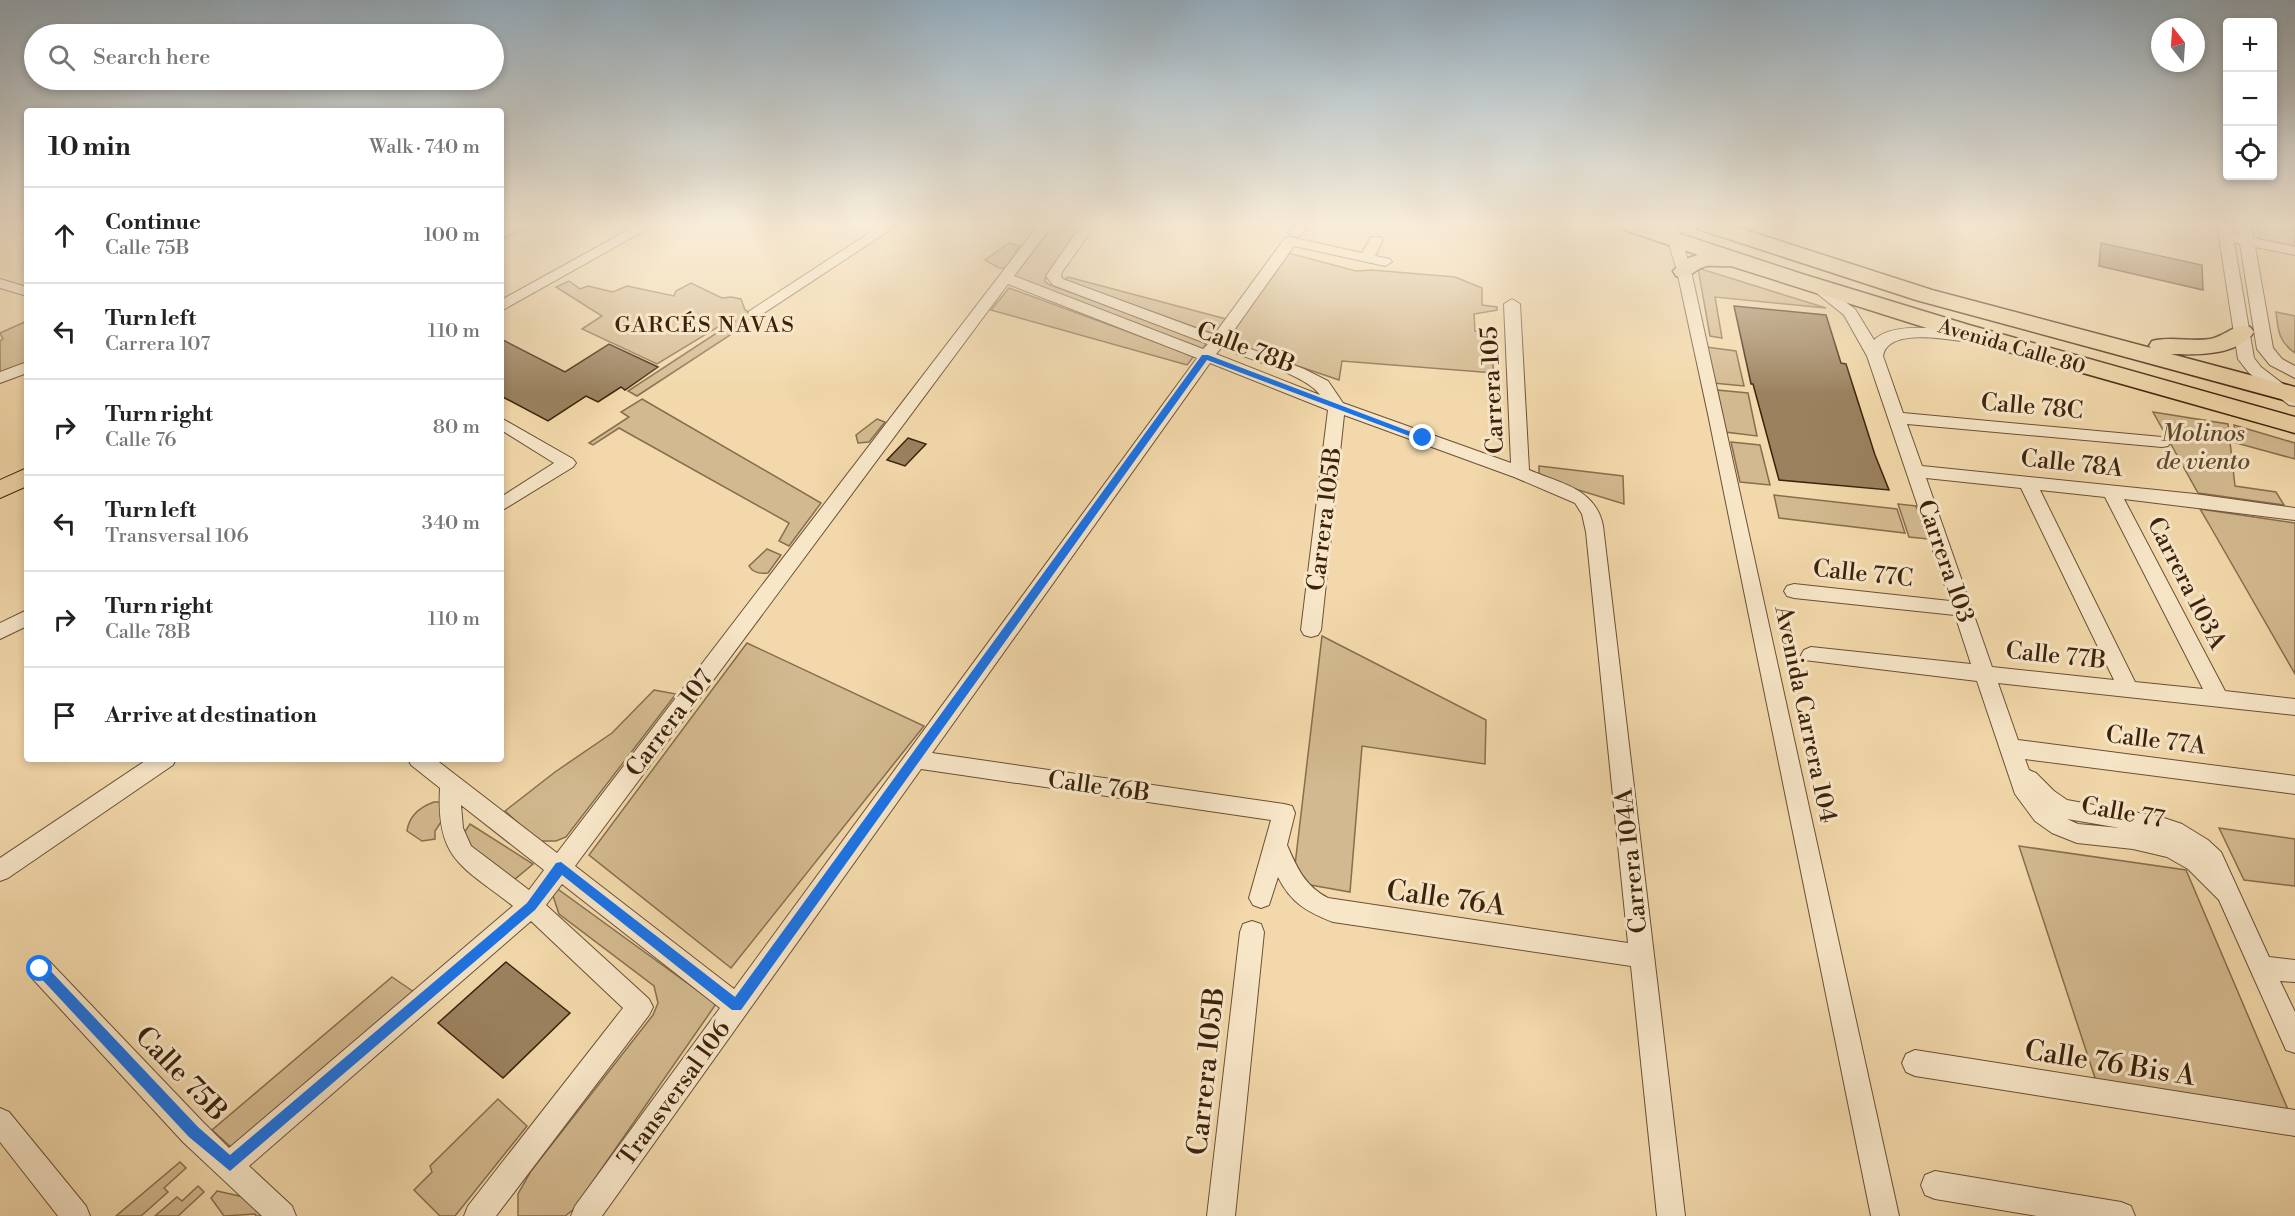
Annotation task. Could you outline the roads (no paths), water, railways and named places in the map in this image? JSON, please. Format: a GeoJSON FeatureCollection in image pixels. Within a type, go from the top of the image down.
{"type":"FeatureCollection","features":[{"type":"Feature","properties":{"kind":"highway","name":"Avenida Calle 80"},"geometry":{"type":"LineString","coordinates":[[1797,281],[1990,340],[2295,425]]}},
{"type":"Feature","properties":{"kind":"highway","name":"Avenida Calle 80"},"geometry":{"type":"LineString","coordinates":[[1840,281],[1899,300],[2293,392]]}},
{"type":"Feature","properties":{"kind":"highway","name":"Avenida Calle 80"},"geometry":{"type":"LineString","coordinates":[[1880,281],[1924,295],[2293,392]]}},
{"type":"Feature","properties":{"kind":"highway","name":"Avenida Calle 80"},"geometry":{"type":"LineString","coordinates":[[1925,281],[2161,346],[2255,369],[2293,392]]}},
{"type":"Feature","properties":{"kind":"highway"},"geometry":{"type":"LineString","coordinates":[[2161,346],[2215,345],[2226,342],[2242,332]]}},
{"type":"Feature","properties":{"kind":"main road"},"geometry":{"type":"LineString","coordinates":[[0,475],[24,463]]}},
{"type":"Feature","properties":{"kind":"main road"},"geometry":{"type":"LineString","coordinates":[[0,490],[24,478]]}},
{"type":"Feature","properties":{"kind":"street"},"geometry":{"type":"LineString","coordinates":[[504,304],[547,281]]}},
{"type":"Feature","properties":{"kind":"street"},"geometry":{"type":"LineString","coordinates":[[756,312],[804,281]]}},
{"type":"Feature","properties":{"kind":"street","name":"Carrera 107"},"geometry":{"type":"LineString","coordinates":[[230,1165],[531,906],[1003,281]]}},
{"type":"Feature","properties":{"kind":"street","name":"Calle 78B"},"geometry":{"type":"LineString","coordinates":[[1013,281],[1210,349],[1311,378],[1329,393],[1337,407]]}},
{"type":"Feature","properties":{"kind":"street","name":"Calle 78B"},"geometry":{"type":"LineString","coordinates":[[1057,281],[1210,349]]}},
{"type":"Feature","properties":{"kind":"street","name":"Transversal 106"},"geometry":{"type":"LineString","coordinates":[[585,1216],[1261,281]]}},
{"type":"Feature","properties":{"kind":"street","name":"Avenida Carrera 104"},"geometry":{"type":"LineString","coordinates":[[1686,281],[1885,1216]]}},
{"type":"Feature","properties":{"kind":"street"},"geometry":{"type":"LineString","coordinates":[[2233,281],[2246,359],[2255,369]]}},
{"type":"Feature","properties":{"kind":"street"},"geometry":{"type":"LineString","coordinates":[[2253,281],[2265,349],[2276,362],[2293,392]]}},
{"type":"Feature","properties":{"kind":"street"},"geometry":{"type":"LineString","coordinates":[[3,287],[24,291]]}},
{"type":"Feature","properties":{"kind":"street","name":"Carrera 103"},"geometry":{"type":"LineString","coordinates":[[1816,287],[1850,312],[1875,356],[2013,757]]}},
{"type":"Feature","properties":{"kind":"street","name":"Carrera 105"},"geometry":{"type":"LineString","coordinates":[[1512,304],[1520,473]]}},
{"type":"Feature","properties":{"kind":"street"},"geometry":{"type":"LineString","coordinates":[[1875,356],[1877,346],[1884,339],[1902,334],[1990,340]]}},
{"type":"Feature","properties":{"kind":"street"},"geometry":{"type":"LineString","coordinates":[[0,378],[24,368]]}},
{"type":"Feature","properties":{"kind":"street"},"geometry":{"type":"LineString","coordinates":[[1337,407],[1520,473]]}},
{"type":"Feature","properties":{"kind":"street","name":"Carrera 105B"},"geometry":{"type":"LineString","coordinates":[[1311,630],[1337,407]]}},
{"type":"Feature","properties":{"kind":"street","name":"Calle 78C"},"geometry":{"type":"LineString","coordinates":[[1896,418],[2162,442]]}},
{"type":"Feature","properties":{"kind":"street"},"geometry":{"type":"LineString","coordinates":[[504,425],[567,463],[504,503]]}},
{"type":"Feature","properties":{"kind":"street","name":"Calle 78A"},"geometry":{"type":"LineString","coordinates":[[1915,471],[2253,506],[2295,514]]}},
{"type":"Feature","properties":{"kind":"street","name":"Carrera 104A"},"geometry":{"type":"LineString","coordinates":[[1520,473],[1581,499],[1593,514],[1671,1216]]}},
{"type":"Feature","properties":{"kind":"street"},"geometry":{"type":"LineString","coordinates":[[2027,482],[2128,688]]}},
{"type":"Feature","properties":{"kind":"street","name":"Carrera 103A"},"geometry":{"type":"LineString","coordinates":[[2111,491],[2218,699]]}},
{"type":"Feature","properties":{"kind":"street","name":"Calle 77C"},"geometry":{"type":"LineString","coordinates":[[1794,591],[1962,609]]}},
{"type":"Feature","properties":{"kind":"street"},"geometry":{"type":"LineString","coordinates":[[0,632],[24,619]]}},
{"type":"Feature","properties":{"kind":"street","name":"Calle 77B"},"geometry":{"type":"LineString","coordinates":[[1811,655],[2295,707]]}},
{"type":"Feature","properties":{"kind":"street","name":"Calle 77A"},"geometry":{"type":"LineString","coordinates":[[2013,757],[2295,785]]}},
{"type":"Feature","properties":{"kind":"street","name":"Calle 77"},"geometry":{"type":"LineString","coordinates":[[2013,757],[2026,794],[2053,824],[2085,836],[2156,843],[2188,855],[2227,892],[2261,967]]}},
{"type":"Feature","properties":{"kind":"street","name":"Calle 76B"},"geometry":{"type":"LineString","coordinates":[[915,759],[1284,813],[1275,845]]}},
{"type":"Feature","properties":{"kind":"street"},"geometry":{"type":"LineString","coordinates":[[0,871],[161,762]]}},
{"type":"Feature","properties":{"kind":"street"},"geometry":{"type":"LineString","coordinates":[[423,762],[737,1006]]}},
{"type":"Feature","properties":{"kind":"street"},"geometry":{"type":"LineString","coordinates":[[451,783],[450,825],[457,845],[463,853],[531,906],[640,1007],[478,1216]]}},
{"type":"Feature","properties":{"kind":"street"},"geometry":{"type":"LineString","coordinates":[[1261,898],[1275,845]]}},
{"type":"Feature","properties":{"kind":"street","name":"Calle 76A"},"geometry":{"type":"LineString","coordinates":[[1275,845],[1293,884],[1314,905],[1333,911],[1642,956]]}},
{"type":"Feature","properties":{"kind":"street","name":"Carrera 105B"},"geometry":{"type":"LineString","coordinates":[[1221,1216],[1252,932]]}},
{"type":"Feature","properties":{"kind":"street"},"geometry":{"type":"LineString","coordinates":[[2261,967],[2295,972]]}},
{"type":"Feature","properties":{"kind":"street"},"geometry":{"type":"LineString","coordinates":[[2261,967],[2295,1041]]}},
{"type":"Feature","properties":{"kind":"street","name":"Calle 75B"},"geometry":{"type":"LineString","coordinates":[[40,969],[193,1132],[282,1216]]}},
{"type":"Feature","properties":{"kind":"street","name":"Calle 76 Bis A"},"geometry":{"type":"LineString","coordinates":[[1915,1063],[2295,1123]]}},
{"type":"Feature","properties":{"kind":"street"},"geometry":{"type":"LineString","coordinates":[[0,1121],[76,1216]]}},
{"type":"Feature","properties":{"kind":"street"},"geometry":{"type":"LineString","coordinates":[[1935,1185],[2121,1216]]}},
{"type":"Feature","properties":{"kind":"district","name":"GARCÉS NAVAS"},"geometry":{"type":"Point","coordinates":[705,324]}},
{"type":"Feature","properties":{"kind":"park label","name":"Molinos de viento"},"geometry":{"type":"Point","coordinates":[2203,447]}}]}
